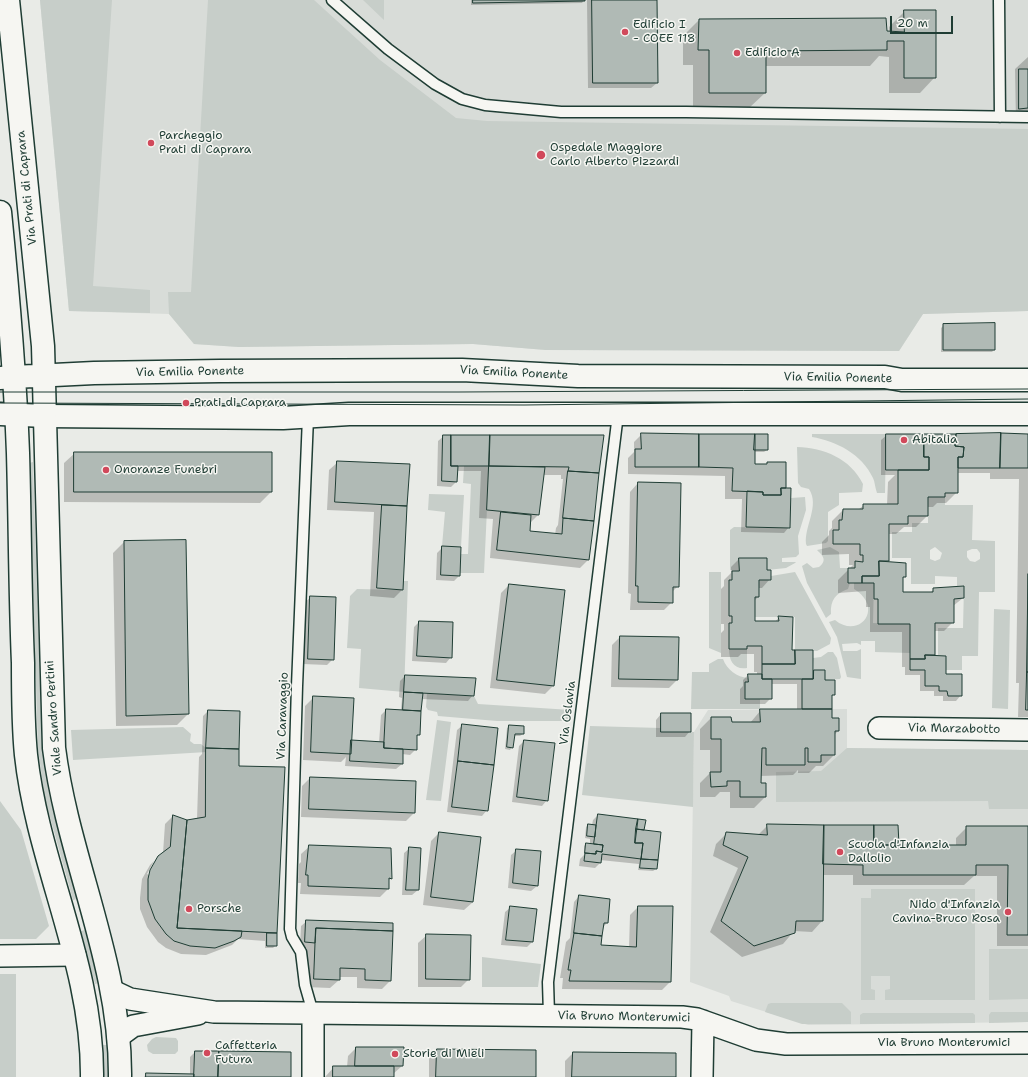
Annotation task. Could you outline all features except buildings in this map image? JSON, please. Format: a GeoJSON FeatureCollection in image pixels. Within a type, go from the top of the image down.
{"type":"FeatureCollection","features":[{"type":"Feature","properties":{"kind":"main road","name":"Via Prati di Caprara"},"geometry":{"type":"LineString","coordinates":[[8,0],[44,376]]}},
{"type":"Feature","properties":{"kind":"main road"},"geometry":{"type":"LineString","coordinates":[[0,212],[8,414],[26,755],[37,815],[75,954],[88,1019],[92,1077]]}},
{"type":"Feature","properties":{"kind":"main road","name":"Via Emilia Ponente"},"geometry":{"type":"LineString","coordinates":[[7,378],[220,371],[462,370],[578,376],[885,377],[902,380],[1028,380]]}},
{"type":"Feature","properties":{"kind":"main road","name":"Viale Sandro Pertini"},"geometry":{"type":"LineString","coordinates":[[44,376],[54,748],[64,806],[113,991],[118,1037],[120,1077]]}},
{"type":"Feature","properties":{"kind":"main road"},"geometry":{"type":"LineString","coordinates":[[8,414],[95,418],[308,417],[349,414],[1028,414]]}},
{"type":"Feature","properties":{"kind":"street","name":"Via Marzabotto"},"geometry":{"type":"LineString","coordinates":[[879,728],[1028,730]]}},
{"type":"Feature","properties":{"kind":"street"},"geometry":{"type":"LineString","coordinates":[[0,956],[75,954]]}},
{"type":"Feature","properties":{"kind":"street","name":"Via Bruno Monterumici"},"geometry":{"type":"LineString","coordinates":[[113,991],[130,999],[214,1012],[666,1016],[704,1021],[756,1040],[786,1044],[1028,1044]]}},
{"type":"Feature","properties":{"kind":"street","name":"Via Bruno Monterumici"},"geometry":{"type":"LineString","coordinates":[[118,1037],[133,1026],[214,1012]]}},
{"type":"Feature","properties":{"kind":"street"},"geometry":{"type":"LineString","coordinates":[[313,1013],[313,1077]]}},
{"type":"Feature","properties":{"kind":"street"},"geometry":{"type":"LineString","coordinates":[[702,1077],[704,1021]]}},
{"type":"Feature","properties":{"kind":"lane"},"geometry":{"type":"LineString","coordinates":[[332,0],[388,49],[435,84],[462,99],[485,105],[561,112],[686,112],[1028,117]]}},
{"type":"Feature","properties":{"kind":"lane"},"geometry":{"type":"LineString","coordinates":[[999,0],[1000,117]]}},
{"type":"Feature","properties":{"kind":"lane","name":"Via Oslavia"},"geometry":{"type":"LineString","coordinates":[[549,1016],[549,974],[618,414]]}},
{"type":"Feature","properties":{"kind":"lane","name":"Via Caravaggio"},"geometry":{"type":"LineString","coordinates":[[308,417],[297,686],[290,929],[292,937],[301,952],[305,985],[313,1013]]}},
{"type":"Feature","properties":{"kind":"shaded area","name":"Ospedale Maggiore Carlo Alberto Pizzardi"},"geometry":{"type":"Polygon","coordinates":[[[40,0],[1028,0],[1028,311],[923,314],[899,351],[546,350],[473,344],[239,347],[194,344],[169,314],[69,311],[40,0]]]}},
{"type":"Feature","properties":{"kind":"shaded area"},"geometry":{"type":"Polygon","coordinates":[[[40,0],[112,0],[93,286],[150,290],[150,313],[69,311],[40,0]]]}},
{"type":"Feature","properties":{"kind":"shaded area","name":"Ospedale Maggiore Carlo Alberto Pizzardi"},"geometry":{"type":"Polygon","coordinates":[[[208,0],[314,0],[380,60],[456,118],[487,121],[1028,129],[1028,311],[923,314],[899,351],[546,350],[473,344],[239,347],[194,344],[169,314],[168,292],[191,292],[208,0]]]}},
{"type":"Feature","properties":{"kind":"shaded area"},"geometry":{"type":"Polygon","coordinates":[[[363,0],[384,0],[384,20],[363,0]]]}},
{"type":"Feature","properties":{"kind":"shaded area"},"geometry":{"type":"Polygon","coordinates":[[[812,434],[886,434],[885,493],[877,493],[874,480],[862,462],[855,456],[839,445],[812,437],[812,434]]]}},
{"type":"Feature","properties":{"kind":"shaded area"},"geometry":{"type":"Polygon","coordinates":[[[797,447],[826,452],[844,461],[858,475],[863,484],[862,492],[839,493],[839,505],[828,512],[828,541],[826,543],[807,546],[806,544],[807,530],[813,502],[809,489],[801,487],[798,483],[797,447]]]}},
{"type":"Feature","properties":{"kind":"shaded area"},"geometry":{"type":"Polygon","coordinates":[[[33,462],[42,749],[50,798],[77,899],[73,900],[45,799],[38,749],[29,463],[33,462]]]}},
{"type":"Feature","properties":{"kind":"shaded area"},"geometry":{"type":"Polygon","coordinates":[[[464,466],[489,466],[484,573],[460,573],[461,554],[468,554],[471,484],[463,483],[464,466]]]}},
{"type":"Feature","properties":{"kind":"shaded area"},"geometry":{"type":"Polygon","coordinates":[[[429,494],[464,495],[461,547],[442,546],[445,512],[428,510],[429,494]]]}},
{"type":"Feature","properties":{"kind":"shaded area"},"geometry":{"type":"Polygon","coordinates":[[[805,497],[806,510],[798,536],[799,554],[796,557],[782,558],[782,562],[796,562],[795,563],[786,568],[767,570],[767,558],[739,558],[739,571],[730,570],[730,530],[734,527],[790,528],[791,498],[805,497]]]}},
{"type":"Feature","properties":{"kind":"shaded area"},"geometry":{"type":"Polygon","coordinates":[[[928,497],[945,497],[945,505],[973,505],[972,540],[995,541],[995,592],[979,592],[978,656],[962,656],[962,670],[946,670],[946,656],[938,655],[938,628],[963,628],[964,586],[957,586],[957,577],[935,576],[935,584],[911,584],[911,558],[892,558],[892,532],[912,532],[912,523],[928,523],[928,497]],[[935,547],[930,550],[930,559],[935,561],[940,559],[942,553],[935,547]],[[977,549],[967,551],[967,557],[970,561],[975,562],[980,559],[980,553],[977,549]]]}},
{"type":"Feature","properties":{"kind":"shaded area"},"geometry":{"type":"Polygon","coordinates":[[[830,547],[839,552],[840,568],[848,568],[850,583],[848,589],[837,595],[833,601],[831,614],[826,618],[807,583],[802,566],[807,563],[813,568],[819,567],[824,560],[817,550],[830,547]]]}},
{"type":"Feature","properties":{"kind":"shaded area"},"geometry":{"type":"Polygon","coordinates":[[[709,572],[721,572],[721,653],[709,648],[709,572]]]}},
{"type":"Feature","properties":{"kind":"shaded area"},"geometry":{"type":"Polygon","coordinates":[[[795,572],[831,638],[830,644],[817,651],[795,650],[795,617],[755,617],[755,597],[759,597],[759,580],[771,580],[771,576],[795,572]]]}},
{"type":"Feature","properties":{"kind":"shaded area"},"geometry":{"type":"Polygon","coordinates":[[[403,581],[408,581],[404,692],[359,688],[361,649],[347,648],[350,596],[357,589],[403,590],[403,581]]]}},
{"type":"Feature","properties":{"kind":"shaded area"},"geometry":{"type":"Polygon","coordinates":[[[854,583],[874,583],[873,623],[910,624],[910,653],[875,652],[875,641],[861,641],[861,645],[857,643],[842,644],[843,651],[857,651],[861,649],[861,679],[847,677],[837,637],[829,622],[835,620],[844,625],[852,626],[860,624],[865,619],[868,612],[867,605],[863,597],[854,589],[854,583]]]}},
{"type":"Feature","properties":{"kind":"shaded area"},"geometry":{"type":"Polygon","coordinates":[[[994,609],[1010,610],[1008,709],[992,708],[994,609]]]}},
{"type":"Feature","properties":{"kind":"shaded area"},"geometry":{"type":"Polygon","coordinates":[[[729,649],[747,649],[747,668],[739,668],[733,664],[729,649]]]}},
{"type":"Feature","properties":{"kind":"shaded area"},"geometry":{"type":"Polygon","coordinates":[[[828,652],[833,652],[837,658],[841,677],[840,679],[825,680],[825,670],[814,670],[813,658],[821,657],[828,652]]]}},
{"type":"Feature","properties":{"kind":"shaded area"},"geometry":{"type":"Polygon","coordinates":[[[718,659],[723,659],[730,670],[736,674],[748,678],[748,682],[760,699],[760,709],[691,709],[692,672],[709,672],[709,664],[718,659]]]}},
{"type":"Feature","properties":{"kind":"shaded area"},"geometry":{"type":"Polygon","coordinates":[[[427,693],[474,696],[478,704],[571,710],[570,721],[497,721],[438,716],[437,712],[428,710],[426,707],[427,693]]]}},
{"type":"Feature","properties":{"kind":"shaded area","name":"Scuola d'Infanzia Dallolio"},"geometry":{"type":"Polygon","coordinates":[[[847,709],[847,748],[1028,750],[1028,1022],[808,1025],[731,1001],[729,996],[690,982],[694,732],[708,710],[847,709]]]}},
{"type":"Feature","properties":{"kind":"shaded area"},"geometry":{"type":"Polygon","coordinates":[[[437,720],[451,722],[441,801],[426,800],[437,720]]]}},
{"type":"Feature","properties":{"kind":"shaded area"},"geometry":{"type":"Polygon","coordinates":[[[590,726],[661,728],[662,732],[694,732],[693,807],[582,795],[590,726]]]}},
{"type":"Feature","properties":{"kind":"shaded area"},"geometry":{"type":"Polygon","coordinates":[[[183,727],[191,734],[190,741],[194,744],[201,744],[206,748],[207,752],[73,760],[71,730],[183,727]]]}},
{"type":"Feature","properties":{"kind":"shaded area"},"geometry":{"type":"Polygon","coordinates":[[[847,748],[1028,750],[1028,809],[989,809],[988,801],[776,802],[776,772],[821,771],[847,748]]]}},
{"type":"Feature","properties":{"kind":"shaded area"},"geometry":{"type":"Polygon","coordinates":[[[0,801],[21,830],[49,926],[36,939],[0,939],[0,801]]]}},
{"type":"Feature","properties":{"kind":"shaded area"},"geometry":{"type":"Polygon","coordinates":[[[871,889],[975,889],[975,1000],[885,1000],[885,990],[890,989],[890,976],[871,976],[871,989],[875,990],[875,1000],[861,1000],[861,898],[871,898],[871,889]]]}},
{"type":"Feature","properties":{"kind":"shaded area"},"geometry":{"type":"Polygon","coordinates":[[[85,930],[99,983],[95,984],[81,931],[85,930]]]}},
{"type":"Feature","properties":{"kind":"shaded area"},"geometry":{"type":"Polygon","coordinates":[[[989,949],[1028,949],[1028,999],[989,1000],[989,949]]]}},
{"type":"Feature","properties":{"kind":"shaded area"},"geometry":{"type":"Polygon","coordinates":[[[482,957],[541,964],[538,987],[482,987],[482,957]]]}},
{"type":"Feature","properties":{"kind":"shaded area"},"geometry":{"type":"Polygon","coordinates":[[[0,974],[16,974],[16,1077],[0,1077],[0,974]]]}},
{"type":"Feature","properties":{"kind":"shaded area"},"geometry":{"type":"Polygon","coordinates":[[[842,1003],[851,1012],[851,1024],[802,1024],[765,1012],[768,1004],[842,1003]]]}},
{"type":"Feature","properties":{"kind":"shaded area"},"geometry":{"type":"Polygon","coordinates":[[[991,1012],[1028,1012],[1028,1022],[989,1023],[989,1015],[991,1012]]]}},
{"type":"Feature","properties":{"kind":"shaded area"},"geometry":{"type":"Polygon","coordinates":[[[863,1013],[973,1013],[975,1015],[975,1023],[860,1024],[860,1015],[863,1013]]]}},
{"type":"Feature","properties":{"kind":"shaded area"},"geometry":{"type":"Polygon","coordinates":[[[156,1037],[176,1038],[178,1041],[178,1051],[175,1054],[153,1054],[148,1051],[147,1045],[156,1037]]]}},
{"type":"Feature","properties":{"kind":"shaded area"},"geometry":{"type":"Polygon","coordinates":[[[103,1045],[108,1045],[108,1077],[104,1077],[103,1045]]]}},
{"type":"Feature","properties":{"kind":"tram line"},"geometry":{"type":"LineString","coordinates":[[0,392],[459,392],[1028,389]]}},
{"type":"Feature","properties":{"kind":"tram line"},"geometry":{"type":"LineString","coordinates":[[0,403],[524,405],[1028,399]]}},
{"type":"Feature","properties":{"kind":"place","name":"Edificio I - COEE 118"},"geometry":{"type":"Point","coordinates":[625,32]}},
{"type":"Feature","properties":{"kind":"place","name":"Edificio A"},"geometry":{"type":"Point","coordinates":[737,53]}},
{"type":"Feature","properties":{"kind":"place","name":"Parcheggio Prati di Caprara"},"geometry":{"type":"Point","coordinates":[151,143]}},
{"type":"Feature","properties":{"kind":"place","name":"Ospedale Maggiore Carlo Alberto Pizzardi"},"geometry":{"type":"Point","coordinates":[541,155]}},
{"type":"Feature","properties":{"kind":"place","name":"Prati di Caprara"},"geometry":{"type":"Point","coordinates":[186,403]}},
{"type":"Feature","properties":{"kind":"place","name":"Abitalia"},"geometry":{"type":"Point","coordinates":[904,440]}},
{"type":"Feature","properties":{"kind":"place","name":"Onoranze Funebri"},"geometry":{"type":"Point","coordinates":[106,470]}},
{"type":"Feature","properties":{"kind":"place","name":"Scuola d'Infanzia Dallolio"},"geometry":{"type":"Point","coordinates":[840,852]}},
{"type":"Feature","properties":{"kind":"place","name":"Porsche"},"geometry":{"type":"Point","coordinates":[189,909]}},
{"type":"Feature","properties":{"kind":"place","name":"Nido d'Infanzia Cavina-Bruco Rosa"},"geometry":{"type":"Point","coordinates":[1008,912]}},
{"type":"Feature","properties":{"kind":"place","name":"Caffetteria Futura"},"geometry":{"type":"Point","coordinates":[207,1053]}},
{"type":"Feature","properties":{"kind":"place","name":"Storie di Mieli"},"geometry":{"type":"Point","coordinates":[395,1054]}}]}
